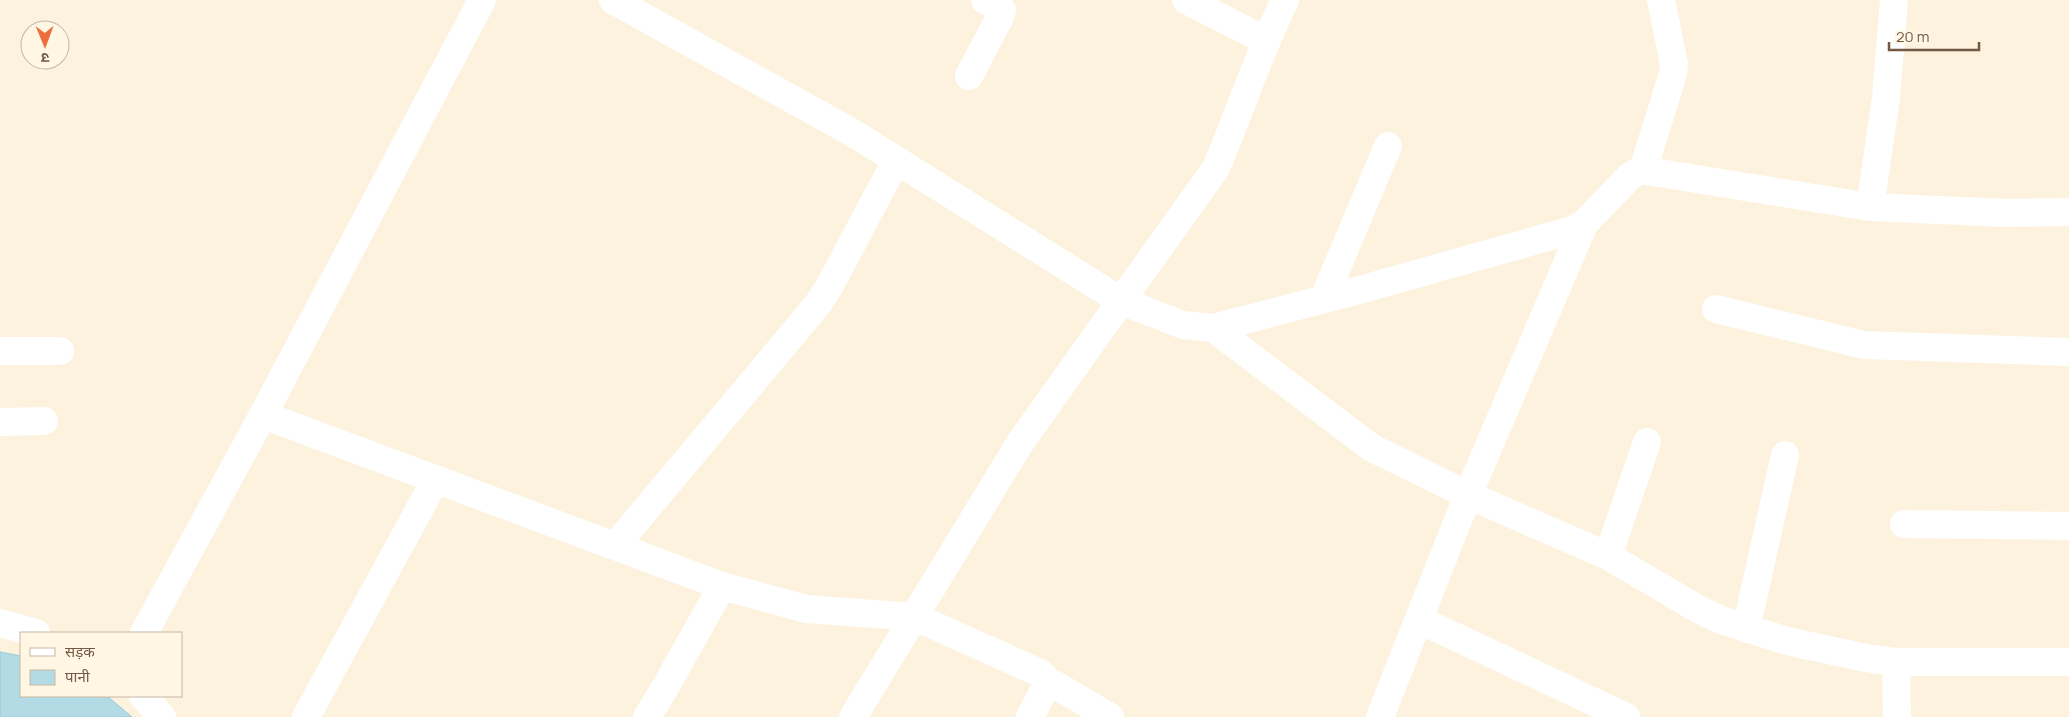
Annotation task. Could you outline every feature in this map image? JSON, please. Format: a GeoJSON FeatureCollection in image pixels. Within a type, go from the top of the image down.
{"type":"FeatureCollection","features":[{"type":"Feature","properties":{"kind":"street"},"geometry":{"type":"LineString","coordinates":[[145,632],[263,415],[482,0]]}},
{"type":"Feature","properties":{"kind":"street"},"geometry":{"type":"LineString","coordinates":[[614,0],[853,133],[1121,301],[1183,324],[1213,328],[1569,231],[1584,224]]}},
{"type":"Feature","properties":{"kind":"street"},"geometry":{"type":"LineString","coordinates":[[969,76],[1001,15],[1002,10],[1000,7],[985,0]]}},
{"type":"Feature","properties":{"kind":"street"},"geometry":{"type":"LineString","coordinates":[[1186,0],[1265,40]]}},
{"type":"Feature","properties":{"kind":"street"},"geometry":{"type":"LineString","coordinates":[[853,717],[1020,443],[1216,168],[1235,124],[1265,40],[1285,0]]}},
{"type":"Feature","properties":{"kind":"street"},"geometry":{"type":"LineString","coordinates":[[1643,170],[1673,74],[1674,64],[1661,0]]}},
{"type":"Feature","properties":{"kind":"street"},"geometry":{"type":"LineString","coordinates":[[1870,206],[1886,98],[1894,0]]}},
{"type":"Feature","properties":{"kind":"street"},"geometry":{"type":"LineString","coordinates":[[1324,298],[1388,146]]}},
{"type":"Feature","properties":{"kind":"street"},"geometry":{"type":"LineString","coordinates":[[616,546],[818,304],[829,287],[896,161]]}},
{"type":"Feature","properties":{"kind":"street"},"geometry":{"type":"LineString","coordinates":[[1380,717],[1468,495],[1584,224],[1630,176],[1643,170],[1870,206],[2007,212],[2069,212]]}},
{"type":"Feature","properties":{"kind":"street"},"geometry":{"type":"LineString","coordinates":[[1716,309],[1864,345],[2069,352]]}},
{"type":"Feature","properties":{"kind":"street"},"geometry":{"type":"LineString","coordinates":[[1213,328],[1372,448],[1468,495],[1608,556],[1698,609],[1746,629],[1822,648],[1896,662],[2069,662]]}},
{"type":"Feature","properties":{"kind":"street"},"geometry":{"type":"LineString","coordinates":[[0,351],[60,351]]}},
{"type":"Feature","properties":{"kind":"street"},"geometry":{"type":"LineString","coordinates":[[263,415],[722,586],[806,609],[915,618],[1040,673],[1047,680],[1110,717]]}},
{"type":"Feature","properties":{"kind":"street"},"geometry":{"type":"LineString","coordinates":[[0,422],[44,421]]}},
{"type":"Feature","properties":{"kind":"street"},"geometry":{"type":"LineString","coordinates":[[1608,556],[1647,442]]}},
{"type":"Feature","properties":{"kind":"street"},"geometry":{"type":"LineString","coordinates":[[1746,629],[1785,455]]}},
{"type":"Feature","properties":{"kind":"street"},"geometry":{"type":"LineString","coordinates":[[306,717],[436,479]]}},
{"type":"Feature","properties":{"kind":"street"},"geometry":{"type":"LineString","coordinates":[[1904,524],[2069,526]]}},
{"type":"Feature","properties":{"kind":"street"},"geometry":{"type":"LineString","coordinates":[[646,717],[666,686],[722,586]]}},
{"type":"Feature","properties":{"kind":"street"},"geometry":{"type":"LineString","coordinates":[[1420,620],[1626,717]]}},
{"type":"Feature","properties":{"kind":"street"},"geometry":{"type":"LineString","coordinates":[[0,623],[32,632]]}},
{"type":"Feature","properties":{"kind":"street"},"geometry":{"type":"LineString","coordinates":[[1896,662],[1897,717]]}},
{"type":"Feature","properties":{"kind":"street"},"geometry":{"type":"LineString","coordinates":[[1030,717],[1046,686],[1047,680]]}},
{"type":"Feature","properties":{"kind":"street"},"geometry":{"type":"LineString","coordinates":[[144,697],[162,717]]}},
{"type":"Feature","properties":{"kind":"water"},"geometry":{"type":"Polygon","coordinates":[[[0,652],[20,656],[20,697],[108,697],[132,717],[0,717],[0,652]]]}}]}
